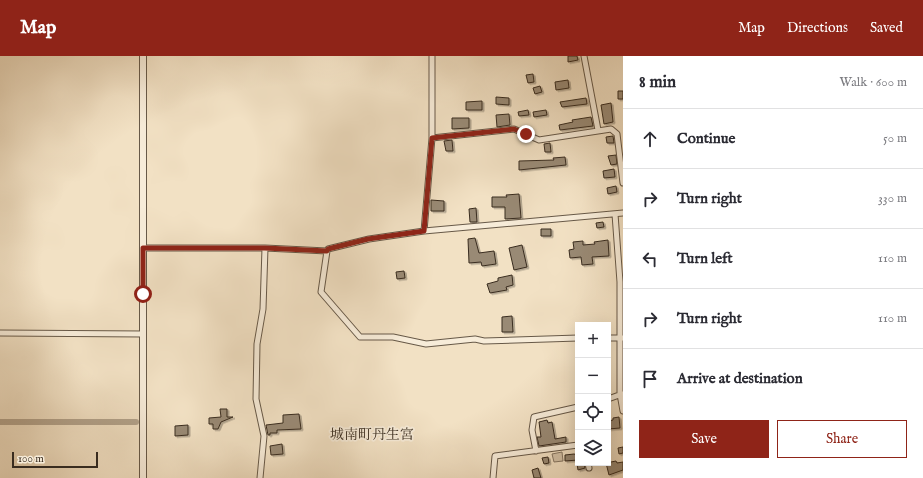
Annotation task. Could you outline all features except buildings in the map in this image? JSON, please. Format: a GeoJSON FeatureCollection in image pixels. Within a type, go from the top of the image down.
{"type":"FeatureCollection","features":[{"type":"Feature","properties":{"kind":"street"},"geometry":{"type":"LineString","coordinates":[[143,56],[143,478]]}},
{"type":"Feature","properties":{"kind":"street"},"geometry":{"type":"LineString","coordinates":[[424,231],[432,138],[432,56]]}},
{"type":"Feature","properties":{"kind":"street"},"geometry":{"type":"LineString","coordinates":[[584,56],[598,130]]}},
{"type":"Feature","properties":{"kind":"street"},"geometry":{"type":"LineString","coordinates":[[432,138],[514,129],[539,140],[611,129],[616,132],[621,159],[623,183]]}},
{"type":"Feature","properties":{"kind":"street"},"geometry":{"type":"LineString","coordinates":[[143,248],[265,248],[327,251],[328,249],[368,239],[424,231],[623,213]]}},
{"type":"Feature","properties":{"kind":"street"},"geometry":{"type":"LineString","coordinates":[[615,214],[620,282],[623,411]]}},
{"type":"Feature","properties":{"kind":"street"},"geometry":{"type":"LineString","coordinates":[[260,478],[264,436],[256,399],[257,344],[263,309],[265,248]]}},
{"type":"Feature","properties":{"kind":"street"},"geometry":{"type":"LineString","coordinates":[[327,251],[321,292],[360,337],[393,337],[426,344],[475,339],[484,341],[575,338]]}},
{"type":"Feature","properties":{"kind":"street"},"geometry":{"type":"LineString","coordinates":[[0,333],[143,334]]}},
{"type":"Feature","properties":{"kind":"street"},"geometry":{"type":"LineString","coordinates":[[611,338],[622,338]]}},
{"type":"Feature","properties":{"kind":"street"},"geometry":{"type":"LineString","coordinates":[[611,398],[622,394]]}},
{"type":"Feature","properties":{"kind":"street"},"geometry":{"type":"LineString","coordinates":[[536,451],[532,430],[534,416],[575,408]]}},
{"type":"Feature","properties":{"kind":"street"},"geometry":{"type":"LineString","coordinates":[[493,478],[495,456],[575,445]]}},
{"type":"Feature","properties":{"kind":"shaded area"},"geometry":{"type":"Polygon","coordinates":[[[562,452],[563,461],[554,462],[552,454],[562,452]]]}},
{"type":"Feature","properties":{"kind":"waterway"},"geometry":{"type":"LineString","coordinates":[[0,422],[136,422]]}},
{"type":"Feature","properties":{"kind":"district","name":"城南町丹生宮"},"geometry":{"type":"Point","coordinates":[372,435]}},
{"type":"Feature","properties":{"kind":"route"},"geometry":{"type":"LineString","coordinates":[[143,294],[143,248],[265,248],[327,251],[328,249],[387,235],[424,231],[432,138],[514,129],[526,134]]}}]}
